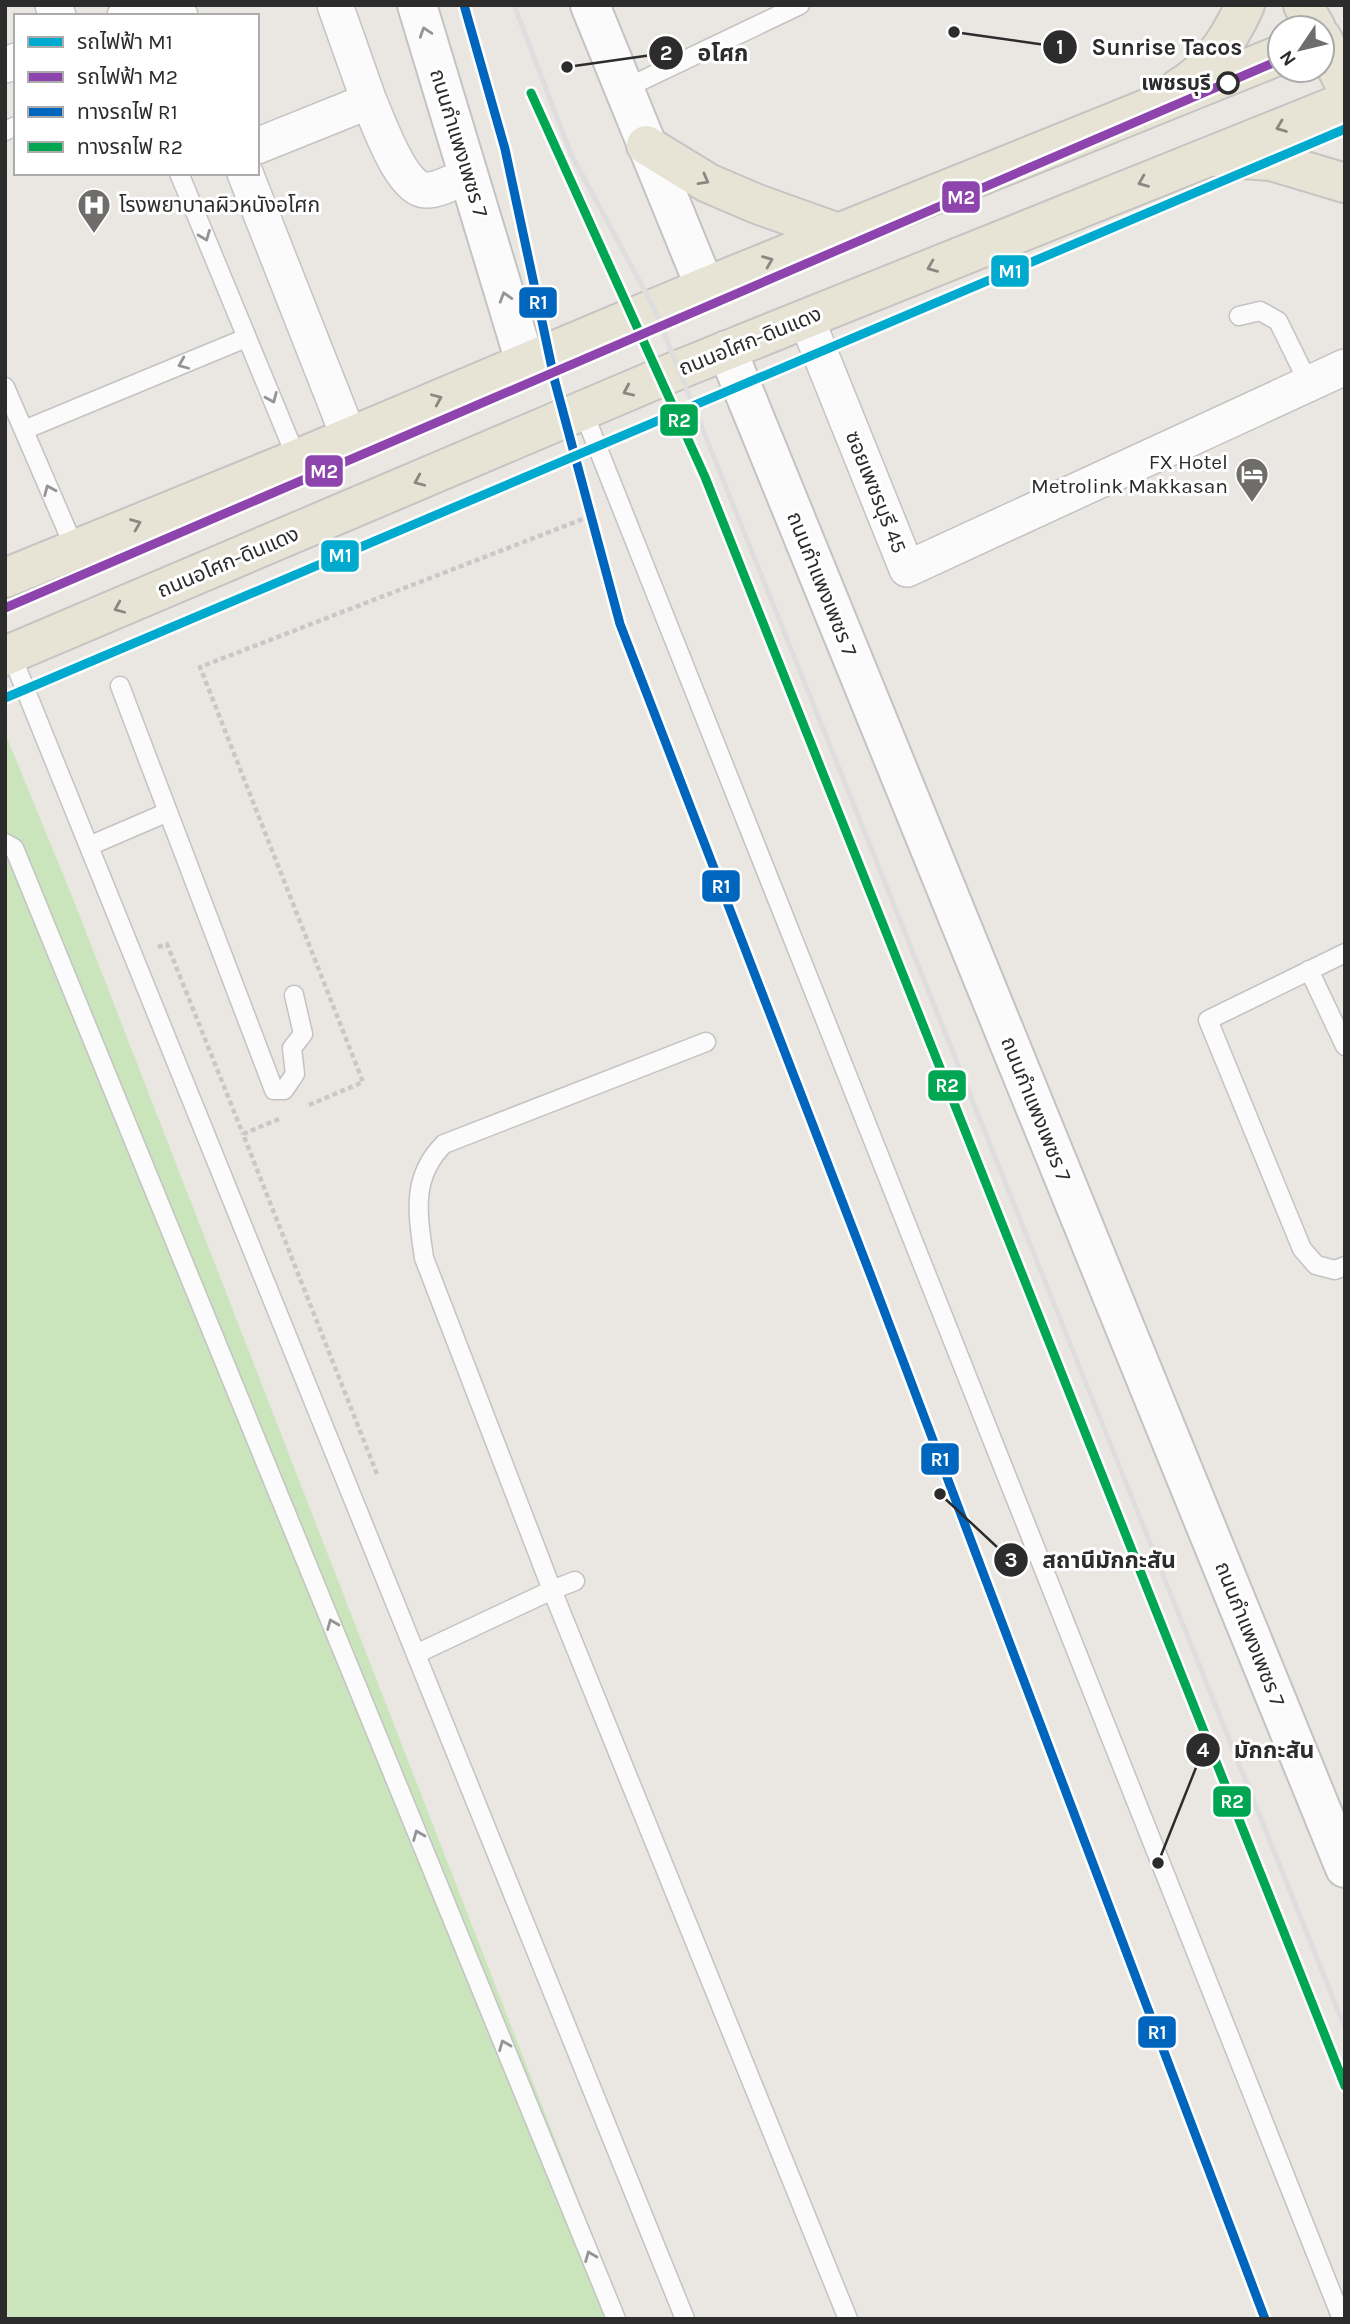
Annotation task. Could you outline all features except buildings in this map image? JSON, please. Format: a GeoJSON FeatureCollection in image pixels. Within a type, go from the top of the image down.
{"type":"FeatureCollection","features":[{"type":"Feature","properties":{"kind":"main road"},"geometry":{"type":"LineString","coordinates":[[1128,117],[1188,82],[1206,66],[1235,27],[1245,5]]}},
{"type":"Feature","properties":{"kind":"main road"},"geometry":{"type":"LineString","coordinates":[[5,578],[297,459],[705,286],[1266,61]]}},
{"type":"Feature","properties":{"kind":"main road"},"geometry":{"type":"LineString","coordinates":[[1336,67],[1345,85]]}},
{"type":"Feature","properties":{"kind":"main road","name":"ถนนอโศก-ดินแดง"},"geometry":{"type":"LineString","coordinates":[[8,655],[727,350],[1345,102]]}},
{"type":"Feature","properties":{"kind":"main road"},"geometry":{"type":"LineString","coordinates":[[646,145],[708,183],[838,233]]}},
{"type":"Feature","properties":{"kind":"main road"},"geometry":{"type":"LineString","coordinates":[[1207,156],[1271,161],[1345,183]]}},
{"type":"Feature","properties":{"kind":"street"},"geometry":{"type":"LineString","coordinates":[[130,14],[151,5]]}},
{"type":"Feature","properties":{"kind":"street"},"geometry":{"type":"LineString","coordinates":[[335,5],[369,101],[397,162],[411,184],[426,191],[468,175]]}},
{"type":"Feature","properties":{"kind":"street","name":"ถนนกำแพงเพชร 7"},"geometry":{"type":"LineString","coordinates":[[417,5],[525,362]]}},
{"type":"Feature","properties":{"kind":"street"},"geometry":{"type":"LineString","coordinates":[[590,5],[705,286]]}},
{"type":"Feature","properties":{"kind":"street"},"geometry":{"type":"LineString","coordinates":[[259,145],[369,101]]}},
{"type":"Feature","properties":{"kind":"street"},"geometry":{"type":"LineString","coordinates":[[246,175],[349,437]]}},
{"type":"Feature","properties":{"kind":"street","name":"ซอยเพชรบุรี 45"},"geometry":{"type":"LineString","coordinates":[[806,318],[907,569],[1345,367]]}},
{"type":"Feature","properties":{"kind":"street","name":"ถนนกำแพงเพชร 7"},"geometry":{"type":"LineString","coordinates":[[727,350],[1345,1868]]}},
{"type":"Feature","properties":{"kind":"lane"},"geometry":{"type":"LineString","coordinates":[[624,89],[800,5]]}},
{"type":"Feature","properties":{"kind":"lane"},"geometry":{"type":"LineString","coordinates":[[180,175],[297,459]]}},
{"type":"Feature","properties":{"kind":"lane"},"geometry":{"type":"LineString","coordinates":[[1239,316],[1260,311],[1278,321],[1308,384]]}},
{"type":"Feature","properties":{"kind":"lane"},"geometry":{"type":"LineString","coordinates":[[24,430],[246,338]]}},
{"type":"Feature","properties":{"kind":"lane"},"geometry":{"type":"LineString","coordinates":[[5,387],[75,549]]}},
{"type":"Feature","properties":{"kind":"lane"},"geometry":{"type":"LineString","coordinates":[[583,411],[1342,2319]]}},
{"type":"Feature","properties":{"kind":"lane"},"geometry":{"type":"LineString","coordinates":[[8,655],[89,846],[685,2319]]}},
{"type":"Feature","properties":{"kind":"lane"},"geometry":{"type":"LineString","coordinates":[[120,686],[274,1090],[284,1090],[295,1074],[292,1048],[303,1034],[294,995]]}},
{"type":"Feature","properties":{"kind":"lane"},"geometry":{"type":"LineString","coordinates":[[89,846],[168,812]]}},
{"type":"Feature","properties":{"kind":"lane"},"geometry":{"type":"LineString","coordinates":[[5,844],[14,848],[616,2319]]}},
{"type":"Feature","properties":{"kind":"lane"},"geometry":{"type":"LineString","coordinates":[[1345,953],[1208,1020],[1303,1249],[1316,1265],[1335,1270],[1345,1266]]}},
{"type":"Feature","properties":{"kind":"lane"},"geometry":{"type":"LineString","coordinates":[[1309,970],[1345,1046]]}},
{"type":"Feature","properties":{"kind":"lane"},"geometry":{"type":"LineString","coordinates":[[706,1042],[444,1144],[430,1161],[421,1182],[418,1202],[424,1258],[552,1590],[848,2319]]}},
{"type":"Feature","properties":{"kind":"lane"},"geometry":{"type":"LineString","coordinates":[[416,1654],[575,1581]]}},
{"type":"Feature","properties":{"kind":"green space"},"geometry":{"type":"Polygon","coordinates":[[[5,733],[72,896],[625,2319],[5,2319],[5,733]]]}},
{"type":"Feature","properties":{"kind":"railway"},"geometry":{"type":"LineString","coordinates":[[514,5],[571,154],[654,308],[1345,2028]]}},
{"type":"Feature","properties":{"kind":"metro line","name":"M2"},"geometry":{"type":"LineString","coordinates":[[5,608],[1266,66]]}},
{"type":"Feature","properties":{"kind":"metro line","name":"M1"},"geometry":{"type":"LineString","coordinates":[[5,698],[1345,129]]}},
{"type":"Feature","properties":{"kind":"rail line","name":"R1"},"geometry":{"type":"LineString","coordinates":[[464,5],[505,149],[555,382],[620,624],[874,1284],[1265,2319]]}},
{"type":"Feature","properties":{"kind":"rail line","name":"R2"},"geometry":{"type":"LineString","coordinates":[[531,93],[705,477],[1345,2086]]}},
{"type":"Feature","properties":{"kind":"place","name":"Sunrise Tacos"},"geometry":{"type":"Point","coordinates":[954,32]}},
{"type":"Feature","properties":{"kind":"place","name":"อโศก"},"geometry":{"type":"Point","coordinates":[567,67]}},
{"type":"Feature","properties":{"kind":"place","name":"เพชรบุรี"},"geometry":{"type":"Point","coordinates":[1228,83]}},
{"type":"Feature","properties":{"kind":"place","name":"โรงพยาบาลผิวหนังอโศก"},"geometry":{"type":"Point","coordinates":[94,235]}},
{"type":"Feature","properties":{"kind":"place","name":"FX Hotel Metrolink Makkasan"},"geometry":{"type":"Point","coordinates":[1252,504]}},
{"type":"Feature","properties":{"kind":"place","name":"สถานีมักกะสัน"},"geometry":{"type":"Point","coordinates":[940,1494]}},
{"type":"Feature","properties":{"kind":"place","name":"มักกะสัน"},"geometry":{"type":"Point","coordinates":[1158,1863]}}]}
